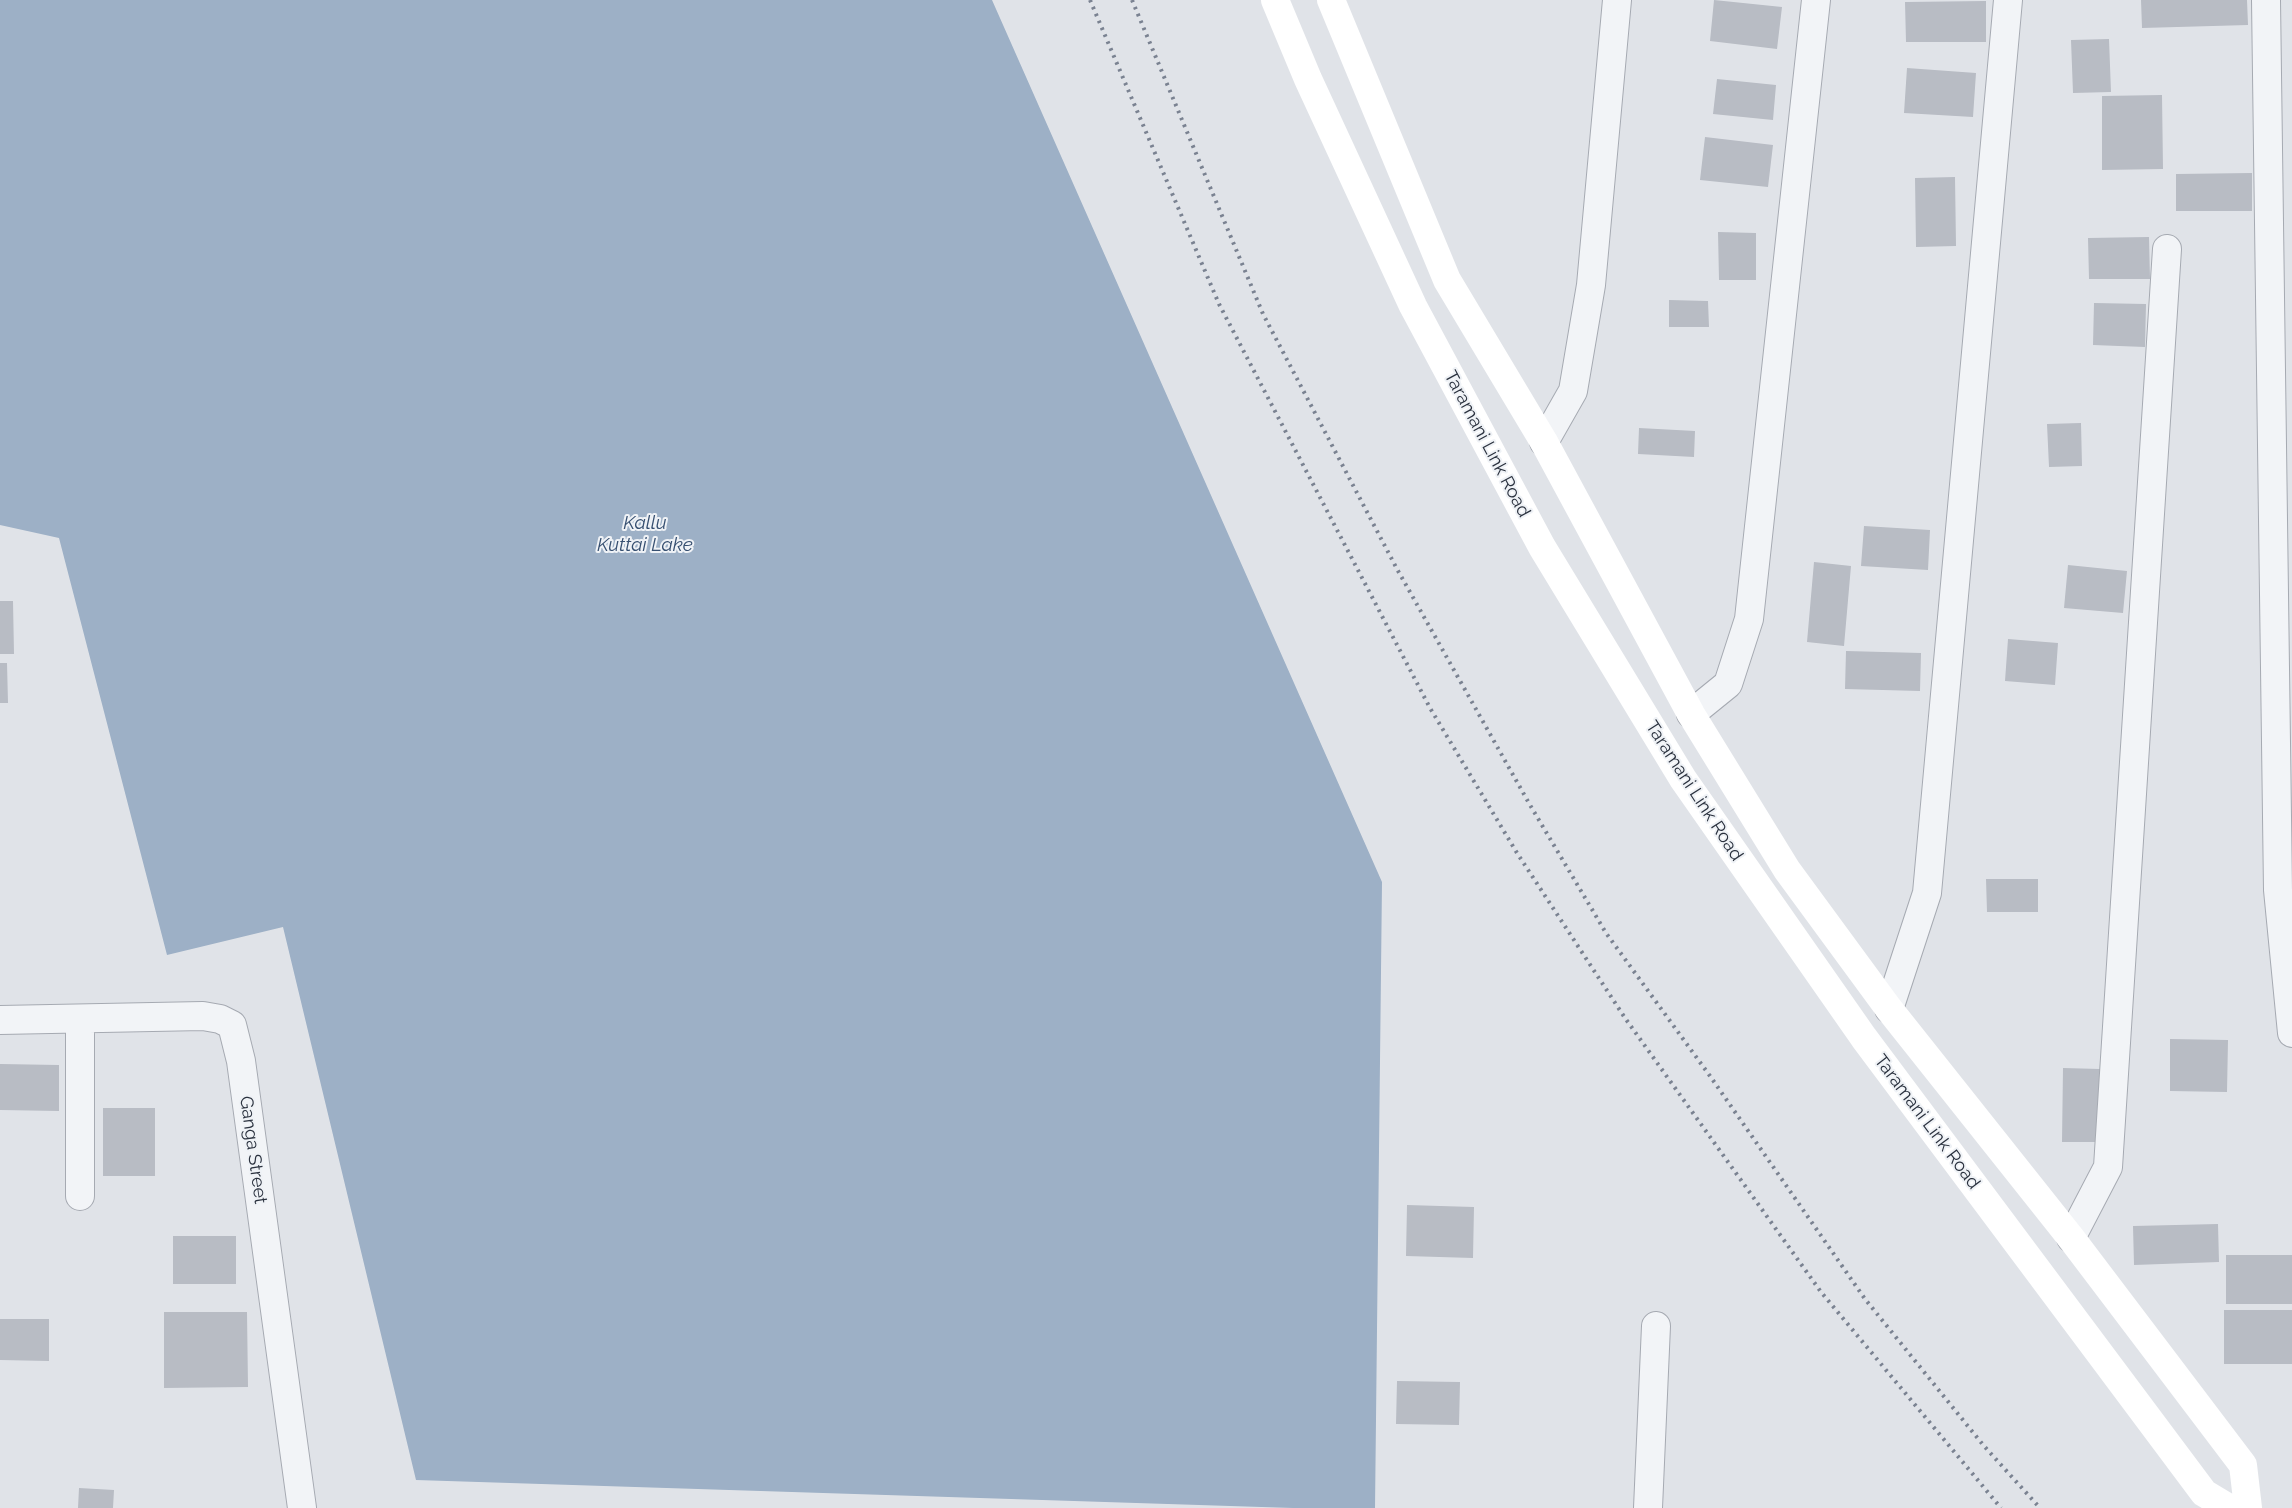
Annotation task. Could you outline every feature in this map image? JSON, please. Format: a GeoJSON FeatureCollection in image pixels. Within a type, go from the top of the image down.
{"type":"FeatureCollection","features":[{"type":"Feature","properties":{"kind":"street","name":"Taramani Link Road"},"geometry":{"type":"LineString","coordinates":[[1275,0],[1308,80],[1412,306],[1542,547],[1683,779],[1864,1038],[2180,1461],[2204,1493],[2229,1508]]}},
{"type":"Feature","properties":{"kind":"street","name":"Taramani Link Road"},"geometry":{"type":"LineString","coordinates":[[1331,0],[1447,280],[1544,442],[1691,714],[1787,870],[1889,1009],[2071,1238],[2243,1465],[2248,1508]]}},
{"type":"Feature","properties":{"kind":"street"},"geometry":{"type":"LineString","coordinates":[[1544,442],[1573,391],[1591,284],[1617,0]]}},
{"type":"Feature","properties":{"kind":"street"},"geometry":{"type":"LineString","coordinates":[[1691,714],[1728,684],[1749,619],[1816,0]]}},
{"type":"Feature","properties":{"kind":"street"},"geometry":{"type":"LineString","coordinates":[[1889,1009],[1927,894],[2008,0]]}},
{"type":"Feature","properties":{"kind":"street"},"geometry":{"type":"LineString","coordinates":[[2266,0],[2278,890],[2292,1033]]}},
{"type":"Feature","properties":{"kind":"street"},"geometry":{"type":"LineString","coordinates":[[2071,1238],[2108,1167],[2167,249]]}},
{"type":"Feature","properties":{"kind":"street","name":"Ganga Street"},"geometry":{"type":"LineString","coordinates":[[0,1020],[80,1020],[203,1016],[220,1018],[232,1025],[241,1060],[302,1508]]}},
{"type":"Feature","properties":{"kind":"street"},"geometry":{"type":"LineString","coordinates":[[80,1020],[80,1196]]}},
{"type":"Feature","properties":{"kind":"street"},"geometry":{"type":"LineString","coordinates":[[1648,1508],[1656,1326]]}},
{"type":"Feature","properties":{"kind":"water","name":"Kallu Kuttai Lake"},"geometry":{"type":"Polygon","coordinates":[[[0,0],[992,0],[1382,882],[1375,1508],[1293,1508],[416,1480],[283,927],[167,955],[59,538],[0,525],[0,0]]]}},
{"type":"Feature","properties":{"kind":"building"},"geometry":{"type":"Polygon","coordinates":[[[1714,0],[1782,7],[1777,49],[1710,41],[1714,0]]]}},
{"type":"Feature","properties":{"kind":"building"},"geometry":{"type":"Polygon","coordinates":[[[2141,0],[2247,0],[2248,25],[2142,28],[2141,0]]]}},
{"type":"Feature","properties":{"kind":"building"},"geometry":{"type":"Polygon","coordinates":[[[1986,1],[1986,42],[1906,42],[1905,2],[1986,1]]]}},
{"type":"Feature","properties":{"kind":"building"},"geometry":{"type":"Polygon","coordinates":[[[2109,39],[2111,92],[2073,93],[2071,40],[2109,39]]]}},
{"type":"Feature","properties":{"kind":"building"},"geometry":{"type":"Polygon","coordinates":[[[1907,68],[1976,73],[1973,117],[1904,113],[1907,68]]]}},
{"type":"Feature","properties":{"kind":"building"},"geometry":{"type":"Polygon","coordinates":[[[1717,79],[1776,85],[1773,120],[1713,114],[1717,79]]]}},
{"type":"Feature","properties":{"kind":"building"},"geometry":{"type":"Polygon","coordinates":[[[2162,95],[2163,169],[2102,170],[2102,96],[2162,95]]]}},
{"type":"Feature","properties":{"kind":"building"},"geometry":{"type":"Polygon","coordinates":[[[1705,137],[1773,145],[1768,187],[1700,180],[1705,137]]]}},
{"type":"Feature","properties":{"kind":"building"},"geometry":{"type":"Polygon","coordinates":[[[2252,173],[2252,211],[2176,211],[2176,174],[2252,173]]]}},
{"type":"Feature","properties":{"kind":"building"},"geometry":{"type":"Polygon","coordinates":[[[1955,177],[1956,246],[1916,247],[1915,178],[1955,177]]]}},
{"type":"Feature","properties":{"kind":"building"},"geometry":{"type":"Polygon","coordinates":[[[1718,232],[1756,233],[1756,280],[1719,280],[1718,232]]]}},
{"type":"Feature","properties":{"kind":"building"},"geometry":{"type":"Polygon","coordinates":[[[2149,237],[2150,279],[2089,279],[2088,238],[2149,237]]]}},
{"type":"Feature","properties":{"kind":"building"},"geometry":{"type":"Polygon","coordinates":[[[1669,300],[1708,301],[1709,327],[1669,327],[1669,300]]]}},
{"type":"Feature","properties":{"kind":"building"},"geometry":{"type":"Polygon","coordinates":[[[2094,303],[2146,304],[2145,347],[2093,345],[2094,303]]]}},
{"type":"Feature","properties":{"kind":"building"},"geometry":{"type":"Polygon","coordinates":[[[2081,423],[2082,466],[2049,467],[2047,424],[2081,423]]]}},
{"type":"Feature","properties":{"kind":"building"},"geometry":{"type":"Polygon","coordinates":[[[1639,428],[1695,431],[1694,457],[1638,454],[1639,428]]]}},
{"type":"Feature","properties":{"kind":"building"},"geometry":{"type":"Polygon","coordinates":[[[1864,526],[1930,530],[1928,570],[1861,566],[1864,526]]]}},
{"type":"Feature","properties":{"kind":"building"},"geometry":{"type":"Polygon","coordinates":[[[1814,562],[1851,566],[1844,646],[1807,642],[1814,562]]]}},
{"type":"Feature","properties":{"kind":"building"},"geometry":{"type":"Polygon","coordinates":[[[2068,565],[2127,571],[2123,613],[2064,608],[2068,565]]]}},
{"type":"Feature","properties":{"kind":"building"},"geometry":{"type":"Polygon","coordinates":[[[0,601],[13,601],[14,654],[0,654],[0,601]]]}},
{"type":"Feature","properties":{"kind":"building"},"geometry":{"type":"Polygon","coordinates":[[[2008,639],[2058,643],[2055,685],[2005,681],[2008,639]]]}},
{"type":"Feature","properties":{"kind":"building"},"geometry":{"type":"Polygon","coordinates":[[[1846,651],[1921,653],[1920,691],[1845,689],[1846,651]]]}},
{"type":"Feature","properties":{"kind":"building"},"geometry":{"type":"Polygon","coordinates":[[[0,663],[7,663],[8,703],[0,703],[0,663]]]}},
{"type":"Feature","properties":{"kind":"building"},"geometry":{"type":"Polygon","coordinates":[[[1986,879],[2038,879],[2038,912],[1987,912],[1986,879]]]}},
{"type":"Feature","properties":{"kind":"building"},"geometry":{"type":"Polygon","coordinates":[[[2170,1039],[2228,1040],[2227,1092],[2170,1091],[2170,1039]]]}},
{"type":"Feature","properties":{"kind":"building"},"geometry":{"type":"Polygon","coordinates":[[[0,1064],[59,1065],[59,1111],[0,1110],[0,1064]]]}},
{"type":"Feature","properties":{"kind":"building"},"geometry":{"type":"Polygon","coordinates":[[[2063,1068],[2100,1069],[2099,1142],[2062,1142],[2063,1068]]]}},
{"type":"Feature","properties":{"kind":"building"},"geometry":{"type":"Polygon","coordinates":[[[103,1108],[155,1108],[155,1176],[103,1176],[103,1108]]]}},
{"type":"Feature","properties":{"kind":"building"},"geometry":{"type":"Polygon","coordinates":[[[1407,1205],[1474,1207],[1473,1258],[1406,1256],[1407,1205]]]}},
{"type":"Feature","properties":{"kind":"building"},"geometry":{"type":"Polygon","coordinates":[[[2218,1224],[2219,1262],[2134,1265],[2133,1226],[2218,1224]]]}},
{"type":"Feature","properties":{"kind":"building"},"geometry":{"type":"Polygon","coordinates":[[[173,1236],[236,1236],[236,1284],[173,1284],[173,1236]]]}},
{"type":"Feature","properties":{"kind":"building"},"geometry":{"type":"Polygon","coordinates":[[[2226,1255],[2292,1255],[2292,1304],[2226,1304],[2226,1255]]]}},
{"type":"Feature","properties":{"kind":"building"},"geometry":{"type":"Polygon","coordinates":[[[2224,1310],[2292,1310],[2292,1364],[2224,1364],[2224,1310]]]}},
{"type":"Feature","properties":{"kind":"building"},"geometry":{"type":"Polygon","coordinates":[[[164,1312],[247,1312],[248,1387],[164,1388],[164,1312]]]}},
{"type":"Feature","properties":{"kind":"building"},"geometry":{"type":"Polygon","coordinates":[[[0,1319],[49,1319],[49,1361],[0,1360],[0,1319]]]}},
{"type":"Feature","properties":{"kind":"building"},"geometry":{"type":"Polygon","coordinates":[[[1397,1381],[1460,1382],[1459,1425],[1396,1424],[1397,1381]]]}},
{"type":"Feature","properties":{"kind":"building"},"geometry":{"type":"Polygon","coordinates":[[[79,1488],[114,1490],[113,1508],[78,1508],[79,1488]]]}},
{"type":"Feature","properties":{"kind":"railway"},"geometry":{"type":"LineString","coordinates":[[1090,0],[1219,304],[1430,708],[1517,853],[1625,1018],[1821,1292],[2001,1508]]}},
{"type":"Feature","properties":{"kind":"railway"},"geometry":{"type":"LineString","coordinates":[[1132,0],[1263,314],[1397,569],[1530,805],[1606,933],[1710,1076],[1865,1299],[1984,1446],[2040,1508]]}}]}
